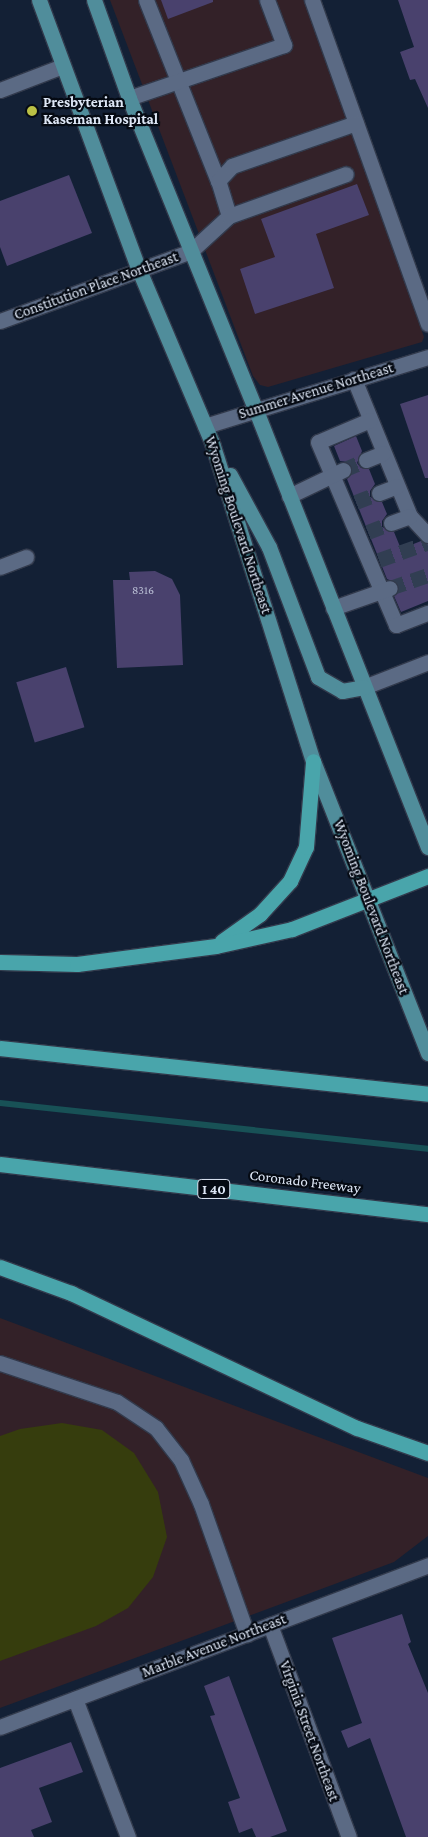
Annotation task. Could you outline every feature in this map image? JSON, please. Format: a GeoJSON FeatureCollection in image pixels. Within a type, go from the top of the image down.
{"type":"FeatureCollection","features":[{"type":"Feature","properties":{"kind":"highway"},"geometry":{"type":"LineString","coordinates":[[216,946],[260,914],[290,881],[306,846],[313,760]]}},
{"type":"Feature","properties":{"kind":"highway"},"geometry":{"type":"LineString","coordinates":[[0,962],[77,964],[216,946],[292,929],[428,876]]}},
{"type":"Feature","properties":{"kind":"highway"},"geometry":{"type":"LineString","coordinates":[[0,1048],[428,1094]]}},
{"type":"Feature","properties":{"kind":"highway","name":"Coronado Freeway"},"geometry":{"type":"LineString","coordinates":[[0,1164],[428,1214]]}},
{"type":"Feature","properties":{"kind":"highway"},"geometry":{"type":"LineString","coordinates":[[0,1267],[71,1294],[357,1428],[428,1452]]}},
{"type":"Feature","properties":{"kind":"main road","name":"Wyoming Boulevard Northeast"},"geometry":{"type":"LineString","coordinates":[[39,0],[139,270],[212,443],[313,760],[370,900],[428,1053]]}},
{"type":"Feature","properties":{"kind":"main road"},"geometry":{"type":"LineString","coordinates":[[94,0],[129,98],[256,408],[428,847]]}},
{"type":"Feature","properties":{"kind":"main road"},"geometry":{"type":"LineString","coordinates":[[212,443],[269,547],[318,677],[342,691],[364,687]]}},
{"type":"Feature","properties":{"kind":"street"},"geometry":{"type":"LineString","coordinates":[[146,0],[218,181],[229,216]]}},
{"type":"Feature","properties":{"kind":"street"},"geometry":{"type":"LineString","coordinates":[[129,98],[284,45],[267,0]]}},
{"type":"Feature","properties":{"kind":"street"},"geometry":{"type":"LineString","coordinates":[[312,0],[428,324]]}},
{"type":"Feature","properties":{"kind":"street"},"geometry":{"type":"LineString","coordinates":[[0,90],[63,66]]}},
{"type":"Feature","properties":{"kind":"street"},"geometry":{"type":"LineString","coordinates":[[218,181],[232,166],[356,123]]}},
{"type":"Feature","properties":{"kind":"street"},"geometry":{"type":"LineString","coordinates":[[191,250],[229,216],[346,174]]}},
{"type":"Feature","properties":{"kind":"street","name":"Constitution Place Northeast"},"geometry":{"type":"LineString","coordinates":[[0,321],[191,250]]}},
{"type":"Feature","properties":{"kind":"street","name":"Summer Avenue Northeast"},"geometry":{"type":"LineString","coordinates":[[205,426],[256,408],[428,357]]}},
{"type":"Feature","properties":{"kind":"street"},"geometry":{"type":"LineString","coordinates":[[354,379],[410,516],[428,540]]}},
{"type":"Feature","properties":{"kind":"street"},"geometry":{"type":"LineString","coordinates":[[370,420],[318,442],[337,472],[386,589],[396,625],[428,613]]}},
{"type":"Feature","properties":{"kind":"street"},"geometry":{"type":"LineString","coordinates":[[366,460],[383,452]]}},
{"type":"Feature","properties":{"kind":"street"},"geometry":{"type":"LineString","coordinates":[[289,496],[306,490],[337,472]]}},
{"type":"Feature","properties":{"kind":"street"},"geometry":{"type":"LineString","coordinates":[[379,494],[397,486]]}},
{"type":"Feature","properties":{"kind":"street"},"geometry":{"type":"LineString","coordinates":[[391,523],[410,516]]}},
{"type":"Feature","properties":{"kind":"street"},"geometry":{"type":"LineString","coordinates":[[0,567],[26,557]]}},
{"type":"Feature","properties":{"kind":"street"},"geometry":{"type":"LineString","coordinates":[[333,608],[386,589]]}},
{"type":"Feature","properties":{"kind":"street"},"geometry":{"type":"LineString","coordinates":[[364,687],[428,662]]}},
{"type":"Feature","properties":{"kind":"street"},"geometry":{"type":"LineString","coordinates":[[0,1363],[117,1402],[156,1428],[181,1460],[201,1504],[247,1634]]}},
{"type":"Feature","properties":{"kind":"street","name":"Marble Avenue Northeast"},"geometry":{"type":"LineString","coordinates":[[0,1727],[428,1566]]}},
{"type":"Feature","properties":{"kind":"street","name":"Virginia Street Northeast"},"geometry":{"type":"LineString","coordinates":[[270,1625],[349,1837]]}},
{"type":"Feature","properties":{"kind":"street"},"geometry":{"type":"LineString","coordinates":[[75,1699],[128,1837]]}},
{"type":"Feature","properties":{"kind":"shaded area"},"geometry":{"type":"Polygon","coordinates":[[[110,0],[305,0],[424,337],[422,342],[268,387],[260,385],[253,376],[110,0]]]}},
{"type":"Feature","properties":{"kind":"shaded area"},"geometry":{"type":"Polygon","coordinates":[[[0,1318],[428,1478],[428,1536],[394,1562],[0,1708],[0,1318]]]}},
{"type":"Feature","properties":{"kind":"green space"},"geometry":{"type":"Polygon","coordinates":[[[62,1423],[102,1430],[134,1453],[158,1492],[167,1537],[153,1577],[128,1608],[96,1626],[0,1661],[0,1436],[20,1429],[62,1423]]]}},
{"type":"Feature","properties":{"kind":"building"},"geometry":{"type":"Polygon","coordinates":[[[161,0],[213,0],[213,2],[168,19],[161,0]]]}},
{"type":"Feature","properties":{"kind":"building"},"geometry":{"type":"Polygon","coordinates":[[[398,0],[428,0],[428,108],[415,79],[410,80],[400,52],[414,47],[398,0]]]}},
{"type":"Feature","properties":{"kind":"building"},"geometry":{"type":"Polygon","coordinates":[[[69,175],[92,233],[7,266],[0,247],[0,201],[69,175]]]}},
{"type":"Feature","properties":{"kind":"building"},"geometry":{"type":"Polygon","coordinates":[[[357,184],[369,215],[316,234],[334,288],[255,314],[240,269],[275,257],[261,219],[357,184]]]}},
{"type":"Feature","properties":{"kind":"building"},"geometry":{"type":"Polygon","coordinates":[[[428,395],[428,478],[425,478],[400,404],[428,395]]]}},
{"type":"Feature","properties":{"kind":"building"},"geometry":{"type":"Polygon","coordinates":[[[356,436],[362,451],[357,463],[361,468],[369,469],[375,484],[370,491],[370,497],[382,502],[387,514],[382,521],[382,527],[394,532],[401,549],[421,541],[428,544],[428,601],[401,612],[394,596],[399,590],[399,584],[387,579],[347,479],[351,475],[352,466],[348,462],[340,461],[334,446],[356,436]]]}},
{"type":"Feature","properties":{"kind":"building"},"geometry":{"type":"Polygon","coordinates":[[[155,571],[172,579],[180,595],[183,665],[117,668],[113,580],[130,580],[129,572],[155,571]]]}},
{"type":"Feature","properties":{"kind":"building"},"geometry":{"type":"Polygon","coordinates":[[[66,667],[84,727],[35,742],[16,682],[66,667]]]}},
{"type":"Feature","properties":{"kind":"building"},"geometry":{"type":"Polygon","coordinates":[[[402,1614],[411,1642],[408,1644],[428,1693],[428,1837],[406,1837],[370,1738],[348,1748],[341,1731],[362,1723],[332,1638],[402,1614]]]}},
{"type":"Feature","properties":{"kind":"building"},"geometry":{"type":"Polygon","coordinates":[[[229,1676],[287,1831],[270,1837],[256,1837],[252,1828],[239,1833],[228,1802],[240,1798],[210,1716],[215,1715],[204,1686],[229,1676]]]}},
{"type":"Feature","properties":{"kind":"building"},"geometry":{"type":"Polygon","coordinates":[[[71,1742],[83,1772],[39,1788],[52,1822],[31,1830],[34,1837],[0,1837],[0,1768],[71,1742]]]}},
{"type":"Feature","properties":{"kind":"waterway"},"geometry":{"type":"LineString","coordinates":[[0,1103],[428,1149]]}},
{"type":"Feature","properties":{"kind":"tunnel"},"geometry":{"type":"LineString","coordinates":[[343,470],[366,460]]}},
{"type":"Feature","properties":{"kind":"tunnel"},"geometry":{"type":"LineString","coordinates":[[356,502],[379,493]]}},
{"type":"Feature","properties":{"kind":"tunnel"},"geometry":{"type":"LineString","coordinates":[[368,532],[391,523]]}},
{"type":"Feature","properties":{"kind":"tunnel"},"geometry":{"type":"LineString","coordinates":[[379,560],[427,543]]}},
{"type":"Feature","properties":{"kind":"tunnel"},"geometry":{"type":"LineString","coordinates":[[390,588],[428,575]]}},
{"type":"Feature","properties":{"kind":"place","name":"Presbyterian Kaseman Hospital"},"geometry":{"type":"Point","coordinates":[32,111]}}]}
